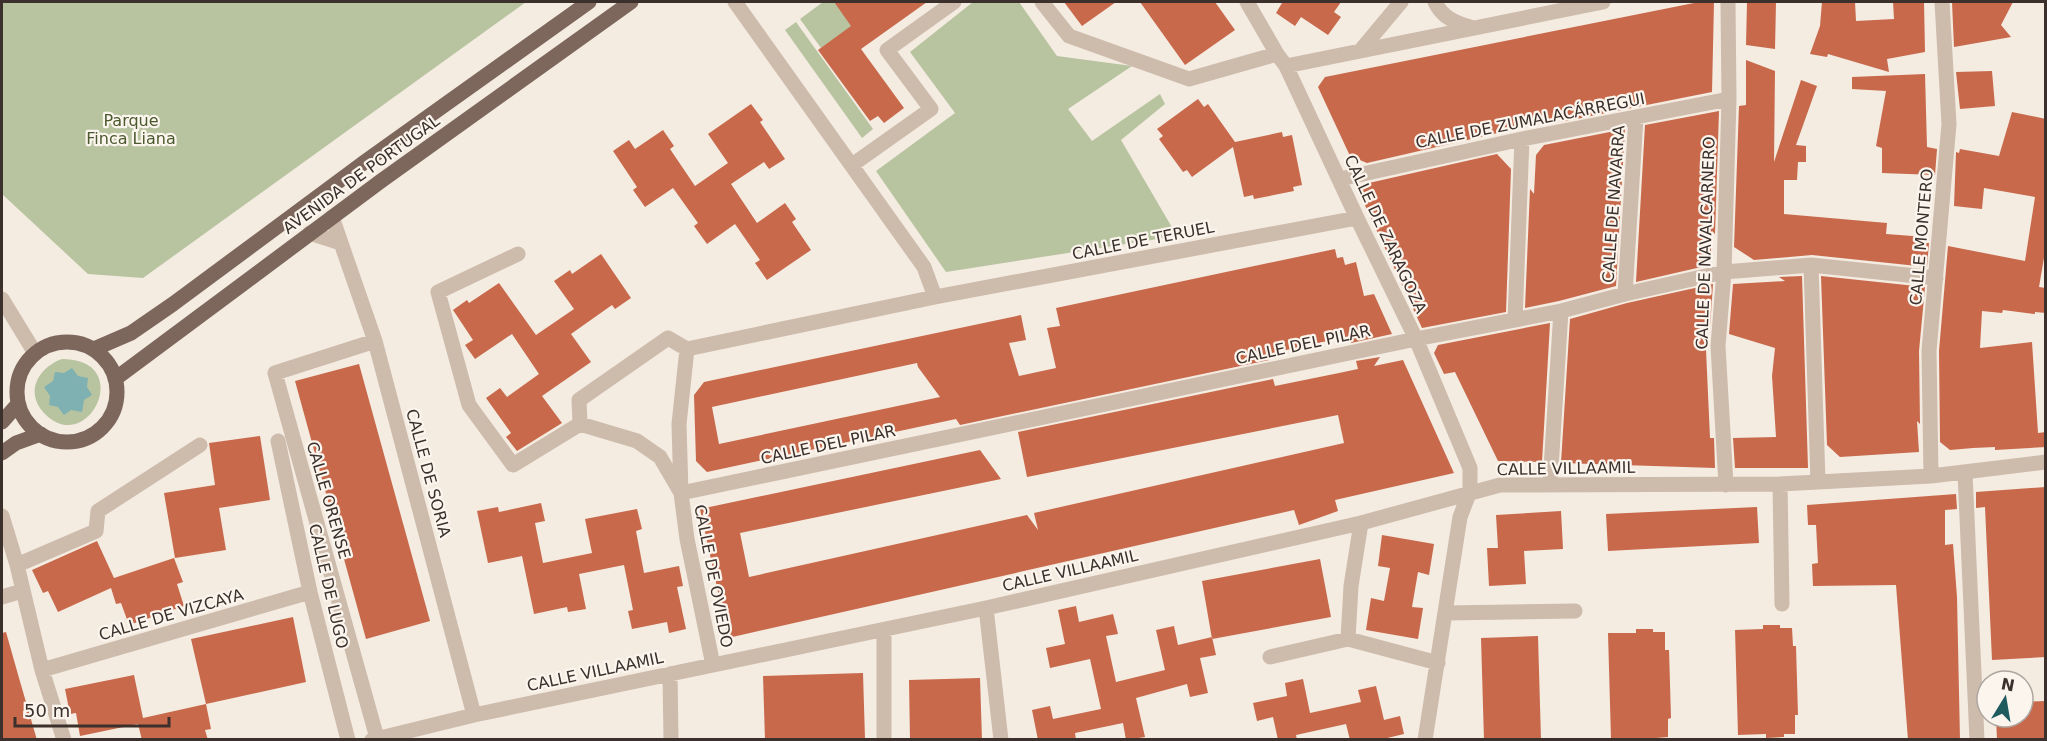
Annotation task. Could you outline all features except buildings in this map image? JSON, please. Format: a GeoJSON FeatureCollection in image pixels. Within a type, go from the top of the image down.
{"type":"FeatureCollection","features":[{"type":"Feature","properties":{"kind":"main road","name":"AVENIDA DE PORTUGAL"},"geometry":{"type":"LineString","coordinates":[[94,349],[131,333],[173,304],[376,154],[589,2]]}},
{"type":"Feature","properties":{"kind":"main road","name":"AVENIDA DE PORTUGAL"},"geometry":{"type":"LineString","coordinates":[[116,379],[310,233],[632,2]]}},
{"type":"Feature","properties":{"kind":"main road"},"geometry":{"type":"LineString","coordinates":[[64,342],[79,343],[94,349],[111,368],[116,379],[117,396],[112,412],[103,426],[90,436],[74,441],[56,441],[41,434],[23,416],[18,404],[19,376],[26,363],[35,353],[49,345],[64,342]]}},
{"type":"Feature","properties":{"kind":"main road"},"geometry":{"type":"LineString","coordinates":[[2,422],[18,404]]}},
{"type":"Feature","properties":{"kind":"main road"},"geometry":{"type":"LineString","coordinates":[[2,453],[16,443],[41,434]]}},
{"type":"Feature","properties":{"kind":"street"},"geometry":{"type":"LineString","coordinates":[[735,2],[924,267],[935,297]]}},
{"type":"Feature","properties":{"kind":"street"},"geometry":{"type":"LineString","coordinates":[[852,165],[931,109],[887,50],[954,2]]}},
{"type":"Feature","properties":{"kind":"street"},"geometry":{"type":"LineString","coordinates":[[1042,2],[1069,36],[1189,79],[1277,54]]}},
{"type":"Feature","properties":{"kind":"street","name":"CALLE DE ZARAGOZA"},"geometry":{"type":"LineString","coordinates":[[1247,2],[1277,54],[1287,66],[1416,339],[1470,468],[1470,492]]}},
{"type":"Feature","properties":{"kind":"street"},"geometry":{"type":"LineString","coordinates":[[1360,51],[1401,2]]}},
{"type":"Feature","properties":{"kind":"street"},"geometry":{"type":"LineString","coordinates":[[1435,2],[1440,12],[1454,22],[1473,28]]}},
{"type":"Feature","properties":{"kind":"street"},"geometry":{"type":"LineString","coordinates":[[1287,66],[1603,2]]}},
{"type":"Feature","properties":{"kind":"street","name":"CALLE DE NAVALCARNERO"},"geometry":{"type":"LineString","coordinates":[[1726,485],[1718,346],[1724,272],[1729,99],[1728,2]]}},
{"type":"Feature","properties":{"kind":"street","name":"CALLE MONTERO"},"geometry":{"type":"LineString","coordinates":[[1931,476],[1929,351],[1949,124],[1942,2]]}},
{"type":"Feature","properties":{"kind":"street","name":"CALLE DE ZUMALACÁRREGUI"},"geometry":{"type":"LineString","coordinates":[[1340,178],[1522,139],[1729,99]]}},
{"type":"Feature","properties":{"kind":"street","name":"CALLE DE NAVARRA"},"geometry":{"type":"LineString","coordinates":[[1625,294],[1636,117]]}},
{"type":"Feature","properties":{"kind":"street"},"geometry":{"type":"LineString","coordinates":[[1515,320],[1522,139]]}},
{"type":"Feature","properties":{"kind":"street","name":"CALLE DE SORIA"},"geometry":{"type":"LineString","coordinates":[[332,217],[375,341],[474,715]]}},
{"type":"Feature","properties":{"kind":"street","name":"CALLE DE TERUEL"},"geometry":{"type":"LineString","coordinates":[[687,349],[935,297],[1357,218]]}},
{"type":"Feature","properties":{"kind":"street"},"geometry":{"type":"LineString","coordinates":[[310,233],[341,243]]}},
{"type":"Feature","properties":{"kind":"street"},"geometry":{"type":"LineString","coordinates":[[518,254],[438,292],[470,405],[513,465],[580,424],[579,400],[668,338],[687,349]]}},
{"type":"Feature","properties":{"kind":"street"},"geometry":{"type":"LineString","coordinates":[[1811,265],[1818,483]]}},
{"type":"Feature","properties":{"kind":"street","name":"CALLE DEL PILAR"},"geometry":{"type":"LineString","coordinates":[[681,493],[1416,339],[1561,311],[1724,272],[1811,265],[1936,278]]}},
{"type":"Feature","properties":{"kind":"street"},"geometry":{"type":"LineString","coordinates":[[2,299],[35,353]]}},
{"type":"Feature","properties":{"kind":"street"},"geometry":{"type":"LineString","coordinates":[[1550,484],[1561,311]]}},
{"type":"Feature","properties":{"kind":"street","name":"CALLE ORENSE"},"geometry":{"type":"LineString","coordinates":[[375,341],[275,373],[375,739]]}},
{"type":"Feature","properties":{"kind":"street","name":"CALLE DE OVIEDO"},"geometry":{"type":"LineString","coordinates":[[687,349],[679,424],[681,493],[687,539],[713,665]]}},
{"type":"Feature","properties":{"kind":"street","name":"CALLE DE OVIEDO"},"geometry":{"type":"LineString","coordinates":[[580,424],[637,441],[660,457],[681,493]]}},
{"type":"Feature","properties":{"kind":"street","name":"CALLE DE LUGO"},"geometry":{"type":"LineString","coordinates":[[278,441],[310,592],[348,740]]}},
{"type":"Feature","properties":{"kind":"street"},"geometry":{"type":"LineString","coordinates":[[17,565],[96,531],[98,511],[200,445]]}},
{"type":"Feature","properties":{"kind":"street","name":"CALLE VILLAAMIL"},"geometry":{"type":"LineString","coordinates":[[375,739],[474,715],[986,608],[1361,523],[1500,485],[1818,483],[1965,473],[2046,462]]}},
{"type":"Feature","properties":{"kind":"street"},"geometry":{"type":"LineString","coordinates":[[1965,473],[1977,740]]}},
{"type":"Feature","properties":{"kind":"street"},"geometry":{"type":"LineString","coordinates":[[1780,484],[1782,604]]}},
{"type":"Feature","properties":{"kind":"street"},"geometry":{"type":"LineString","coordinates":[[1425,740],[1460,517],[1470,492]]}},
{"type":"Feature","properties":{"kind":"street"},"geometry":{"type":"LineString","coordinates":[[2,516],[17,565],[42,670],[64,740]]}},
{"type":"Feature","properties":{"kind":"street"},"geometry":{"type":"LineString","coordinates":[[1348,639],[1351,586],[1361,523]]}},
{"type":"Feature","properties":{"kind":"street"},"geometry":{"type":"LineString","coordinates":[[2,597],[22,591]]}},
{"type":"Feature","properties":{"kind":"street","name":"CALLE DE VIZCAYA"},"geometry":{"type":"LineString","coordinates":[[42,670],[310,592]]}},
{"type":"Feature","properties":{"kind":"street"},"geometry":{"type":"LineString","coordinates":[[986,608],[1001,740]]}},
{"type":"Feature","properties":{"kind":"street"},"geometry":{"type":"LineString","coordinates":[[1445,613],[1575,611]]}},
{"type":"Feature","properties":{"kind":"street"},"geometry":{"type":"LineString","coordinates":[[884,630],[884,740]]}},
{"type":"Feature","properties":{"kind":"street"},"geometry":{"type":"LineString","coordinates":[[1270,657],[1348,639],[1438,663]]}},
{"type":"Feature","properties":{"kind":"street"},"geometry":{"type":"LineString","coordinates":[[670,674],[672,740]]}},
{"type":"Feature","properties":{"kind":"green space","name":"Parque Finca Liana"},"geometry":{"type":"Polygon","coordinates":[[[2,2],[526,2],[143,278],[88,274],[2,194],[2,2]]]}},
{"type":"Feature","properties":{"kind":"green space"},"geometry":{"type":"Polygon","coordinates":[[[823,2],[834,2],[843,14],[865,18],[821,48],[800,19],[823,2]]]}},
{"type":"Feature","properties":{"kind":"green space"},"geometry":{"type":"Polygon","coordinates":[[[973,2],[1019,2],[1057,56],[1132,66],[1068,109],[1092,141],[1160,94],[1165,104],[1121,140],[1177,236],[946,272],[876,171],[955,113],[910,52],[973,2]]]}},
{"type":"Feature","properties":{"kind":"green space"},"geometry":{"type":"Polygon","coordinates":[[[796,22],[873,129],[862,138],[785,30],[796,22]]]}},
{"type":"Feature","properties":{"kind":"green space"},"geometry":{"type":"Polygon","coordinates":[[[62,359],[85,363],[97,374],[101,388],[97,403],[88,416],[76,424],[60,424],[44,413],[35,397],[37,381],[41,374],[62,359]]]}},
{"type":"Feature","properties":{"kind":"water"},"geometry":{"type":"Polygon","coordinates":[[[72,368],[78,376],[88,378],[87,387],[92,395],[84,400],[82,412],[71,410],[64,415],[58,407],[49,405],[50,396],[44,387],[53,381],[55,372],[64,373],[72,368]]]}}]}
